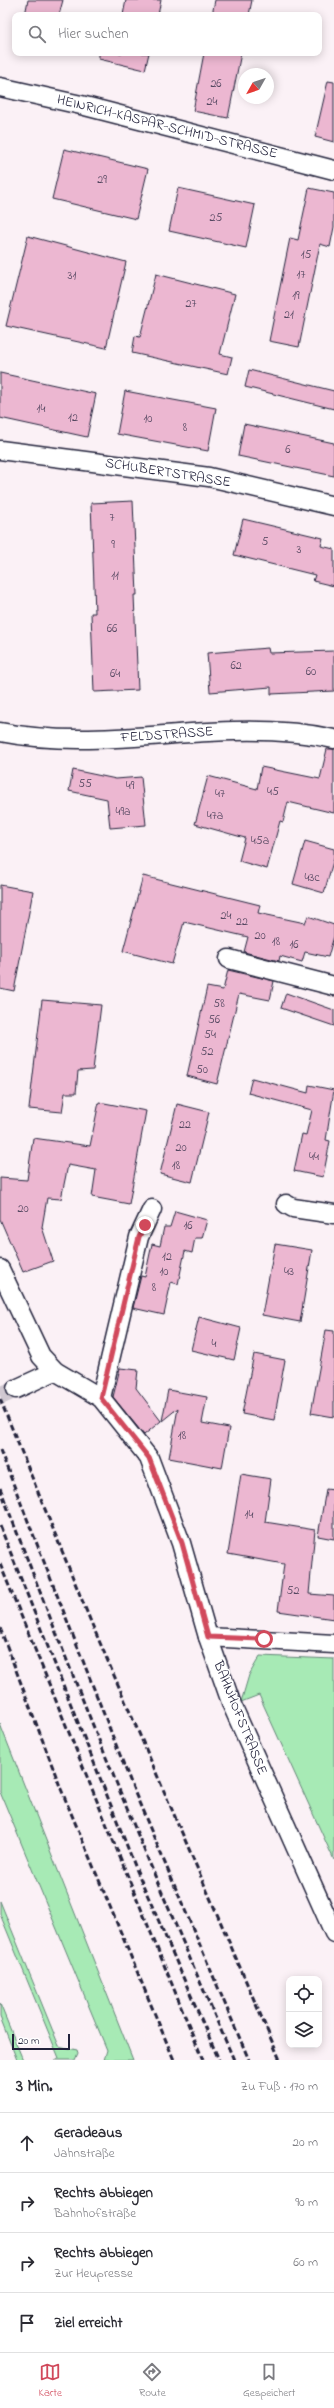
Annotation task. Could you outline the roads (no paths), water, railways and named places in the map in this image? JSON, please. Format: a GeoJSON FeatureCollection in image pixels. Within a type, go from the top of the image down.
{"type":"FeatureCollection","features":[{"type":"Feature","properties":{"kind":"street","name":"HEINRICH-KASPAR-SCHMID-STRASSE"},"geometry":{"type":"LineString","coordinates":[[0,87],[81,105],[334,170]]}},
{"type":"Feature","properties":{"kind":"street","name":"SCHUBERTSTRASSE"},"geometry":{"type":"LineString","coordinates":[[0,450],[209,477],[334,506]]}},
{"type":"Feature","properties":{"kind":"street","name":"FELDSTRASSE"},"geometry":{"type":"LineString","coordinates":[[0,732],[23,736],[126,739],[184,732],[254,731],[334,739]]}},
{"type":"Feature","properties":{"kind":"street"},"geometry":{"type":"LineString","coordinates":[[229,959],[334,986]]}},
{"type":"Feature","properties":{"kind":"street"},"geometry":{"type":"LineString","coordinates":[[286,1204],[293,1208],[334,1214]]}},
{"type":"Feature","properties":{"kind":"street"},"geometry":{"type":"LineString","coordinates":[[101,1398],[139,1237],[152,1209]]}},
{"type":"Feature","properties":{"kind":"street","name":"BAHNHOFSTRASSE"},"geometry":{"type":"LineString","coordinates":[[0,1268],[41,1356],[55,1371],[101,1398],[149,1458],[182,1543],[208,1637],[232,1705],[334,1933]]}},
{"type":"Feature","properties":{"kind":"street"},"geometry":{"type":"LineString","coordinates":[[16,1389],[55,1371]]}},
{"type":"Feature","properties":{"kind":"street"},"geometry":{"type":"LineString","coordinates":[[208,1637],[334,1644]]}},
{"type":"Feature","properties":{"kind":"tunnel"},"geometry":{"type":"LineString","coordinates":[[0,1396],[16,1389]]}},
{"type":"Feature","properties":{"kind":"railway"},"geometry":{"type":"LineString","coordinates":[[0,1399],[91,1622],[280,2060]]}},
{"type":"Feature","properties":{"kind":"railway"},"geometry":{"type":"LineString","coordinates":[[0,1450],[135,1793],[249,2060]]}},
{"type":"Feature","properties":{"kind":"railway"},"geometry":{"type":"LineString","coordinates":[[0,1488],[113,1775],[234,2060]]}},
{"type":"Feature","properties":{"kind":"railway"},"geometry":{"type":"LineString","coordinates":[[0,1526],[137,1871],[219,2060]]}},
{"type":"Feature","properties":{"kind":"railway"},"geometry":{"type":"LineString","coordinates":[[0,1564],[203,2060]]}},
{"type":"Feature","properties":{"kind":"railway"},"geometry":{"type":"LineString","coordinates":[[0,1628],[61,1789],[174,2060]]}}]}
